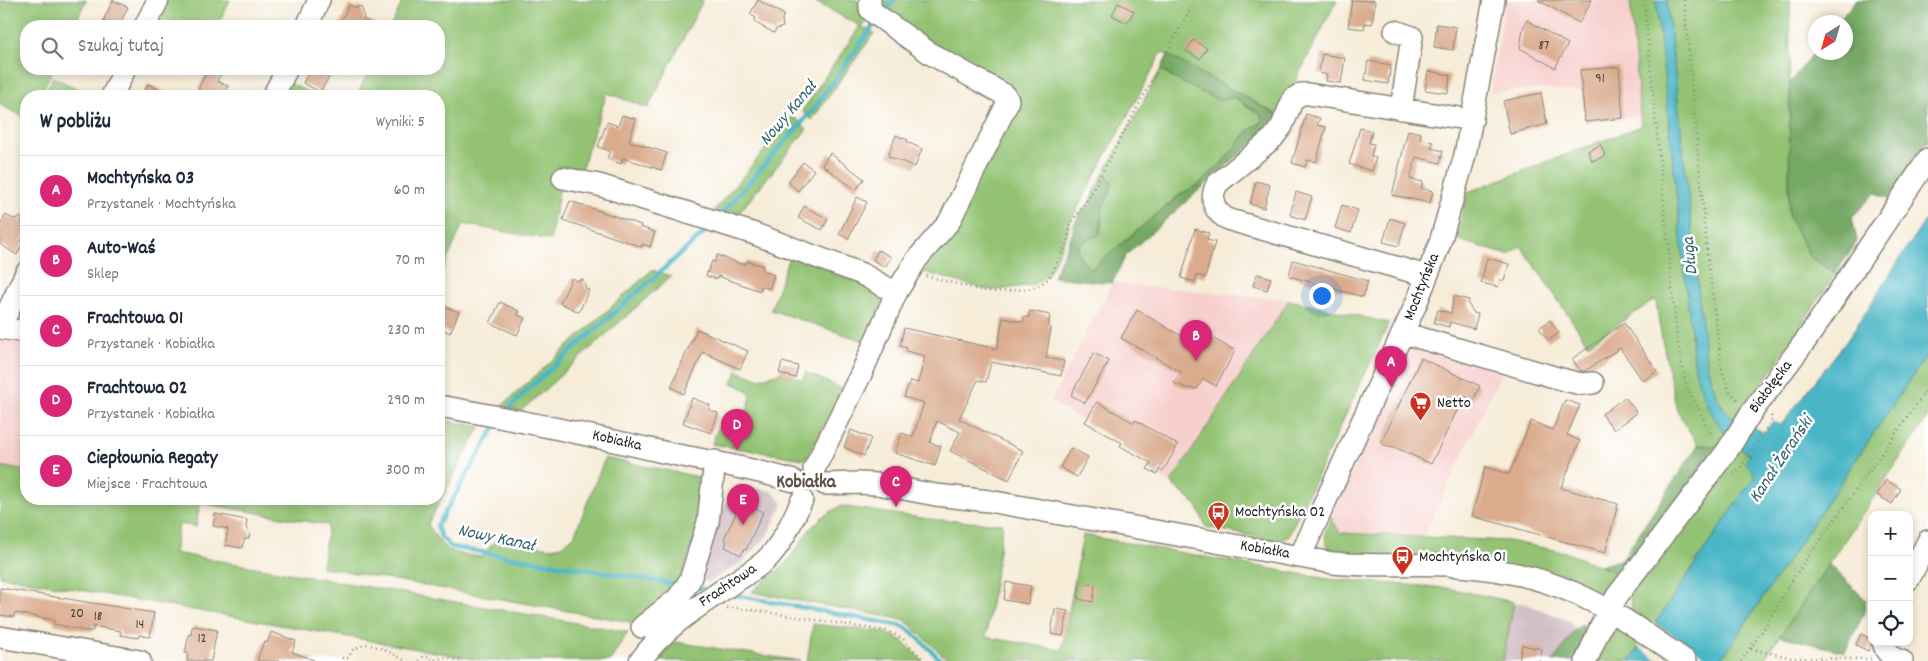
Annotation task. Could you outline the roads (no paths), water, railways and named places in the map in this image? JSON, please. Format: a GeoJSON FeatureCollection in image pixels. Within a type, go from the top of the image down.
{"type":"FeatureCollection","features":[{"type":"Feature","properties":{"kind":"street"},"geometry":{"type":"LineString","coordinates":[[148,20],[158,0]]}},
{"type":"Feature","properties":{"kind":"street"},"geometry":{"type":"LineString","coordinates":[[310,20],[319,0]]}},
{"type":"Feature","properties":{"kind":"street"},"geometry":{"type":"LineString","coordinates":[[819,477],[801,471],[796,475],[798,490],[811,501],[822,495],[819,477],[900,286],[917,259],[949,222],[1008,100],[1005,95],[931,54],[903,35],[870,9],[870,0]]}},
{"type":"Feature","properties":{"kind":"street","name":"Mochtyńska"},"geometry":{"type":"LineString","coordinates":[[1300,557],[1403,333],[1427,276],[1449,215],[1472,120],[1494,0]]}},
{"type":"Feature","properties":{"kind":"street"},"geometry":{"type":"LineString","coordinates":[[1395,31],[1412,37],[1401,108]]}},
{"type":"Feature","properties":{"kind":"street"},"geometry":{"type":"LineString","coordinates":[[115,90],[122,75]]}},
{"type":"Feature","properties":{"kind":"street"},"geometry":{"type":"LineString","coordinates":[[276,90],[284,75]]}},
{"type":"Feature","properties":{"kind":"street"},"geometry":{"type":"LineString","coordinates":[[1427,276],[1230,220],[1219,214],[1213,202],[1214,190],[1216,184],[1278,132],[1293,100],[1300,94],[1472,120]]}},
{"type":"Feature","properties":{"kind":"street","name":"Białołęcka"},"geometry":{"type":"LineString","coordinates":[[1586,661],[1617,615],[1617,596],[1748,409],[1809,336],[1928,159]]}},
{"type":"Feature","properties":{"kind":"street"},"geometry":{"type":"LineString","coordinates":[[563,178],[599,185],[752,233],[862,274],[900,286]]}},
{"type":"Feature","properties":{"kind":"street"},"geometry":{"type":"LineString","coordinates":[[20,286],[0,328],[20,331]]}},
{"type":"Feature","properties":{"kind":"street"},"geometry":{"type":"LineString","coordinates":[[1403,333],[1568,381],[1581,384],[1593,383]]}},
{"type":"Feature","properties":{"kind":"street","name":"Kobiałka"},"geometry":{"type":"LineString","coordinates":[[445,407],[513,419],[750,468],[798,490]]}},
{"type":"Feature","properties":{"kind":"street"},"geometry":{"type":"LineString","coordinates":[[642,627],[678,598],[687,585],[708,522],[715,461]]}},
{"type":"Feature","properties":{"kind":"street","name":"Kobiałka"},"geometry":{"type":"LineString","coordinates":[[819,477],[989,501],[1352,565],[1446,565],[1502,571],[1550,583],[1572,591],[1617,615],[1686,661]]}},
{"type":"Feature","properties":{"kind":"street","name":"Frachtowa"},"geometry":{"type":"LineString","coordinates":[[640,661],[664,632],[689,612],[754,570],[772,553],[782,538],[798,490]]}},
{"type":"Feature","properties":{"kind":"street"},"geometry":{"type":"LineString","coordinates":[[1913,571],[1928,542]]}},
{"type":"Feature","properties":{"kind":"street"},"geometry":{"type":"LineString","coordinates":[[0,637],[39,652],[140,661]]}},
{"type":"Feature","properties":{"kind":"water"},"geometry":{"type":"Polygon","coordinates":[[[1656,0],[1667,0],[1706,360],[1718,399],[1732,418],[1764,433],[1773,421],[1781,425],[1848,339],[1928,216],[1928,353],[1720,661],[1630,661],[1747,487],[1755,479],[1751,469],[1744,463],[1750,455],[1730,438],[1714,418],[1703,395],[1695,370],[1656,0]]]}},
{"type":"Feature","properties":{"kind":"waterway","name":"Nowy Kanał"},"geometry":{"type":"LineString","coordinates":[[888,7],[894,0]]}},
{"type":"Feature","properties":{"kind":"waterway","name":"Nowy Kanał"},"geometry":{"type":"LineString","coordinates":[[721,214],[812,111],[873,26]]}},
{"type":"Feature","properties":{"kind":"waterway","name":"Nowy Kanał"},"geometry":{"type":"LineString","coordinates":[[505,413],[526,391],[704,233]]}},
{"type":"Feature","properties":{"kind":"waterway","name":"Nowy Kanał"},"geometry":{"type":"LineString","coordinates":[[497,423],[437,526],[441,537],[451,547],[680,585]]}},
{"type":"Feature","properties":{"kind":"waterway","name":"Nowy Kanał"},"geometry":{"type":"LineString","coordinates":[[692,587],[709,590]]}},
{"type":"Feature","properties":{"kind":"waterway","name":"Nowy Kanał"},"geometry":{"type":"LineString","coordinates":[[729,594],[903,626],[912,632],[942,661]]}},
{"type":"Feature","properties":{"kind":"place","name":"Auto-Waś"},"geometry":{"type":"Point","coordinates":[1196,361]}},
{"type":"Feature","properties":{"kind":"place","name":"Mochtyńska 03"},"geometry":{"type":"Point","coordinates":[1391,387]}},
{"type":"Feature","properties":{"kind":"place","name":"Netto"},"geometry":{"type":"Point","coordinates":[1421,422]}},
{"type":"Feature","properties":{"kind":"place","name":"Frachtowa 02"},"geometry":{"type":"Point","coordinates":[737,450]}},
{"type":"Feature","properties":{"kind":"place","name":"Frachtowa 01"},"geometry":{"type":"Point","coordinates":[896,507]}},
{"type":"Feature","properties":{"kind":"place","name":"Ciepłownia Regaty"},"geometry":{"type":"Point","coordinates":[743,525]}},
{"type":"Feature","properties":{"kind":"place","name":"Mochtyńska 02"},"geometry":{"type":"Point","coordinates":[1219,531]}},
{"type":"Feature","properties":{"kind":"place","name":"Mochtyńska 01"},"geometry":{"type":"Point","coordinates":[1403,576]}},
{"type":"Feature","properties":{"kind":"district","name":"Kobiałka"},"geometry":{"type":"Point","coordinates":[806,483]}},
{"type":"Feature","properties":{"kind":"water label","name":"Długa"},"geometry":{"type":"Point","coordinates":[1691,256]}},
{"type":"Feature","properties":{"kind":"water label","name":"Kanał Żerański"},"geometry":{"type":"Point","coordinates":[1782,460]}}]}
